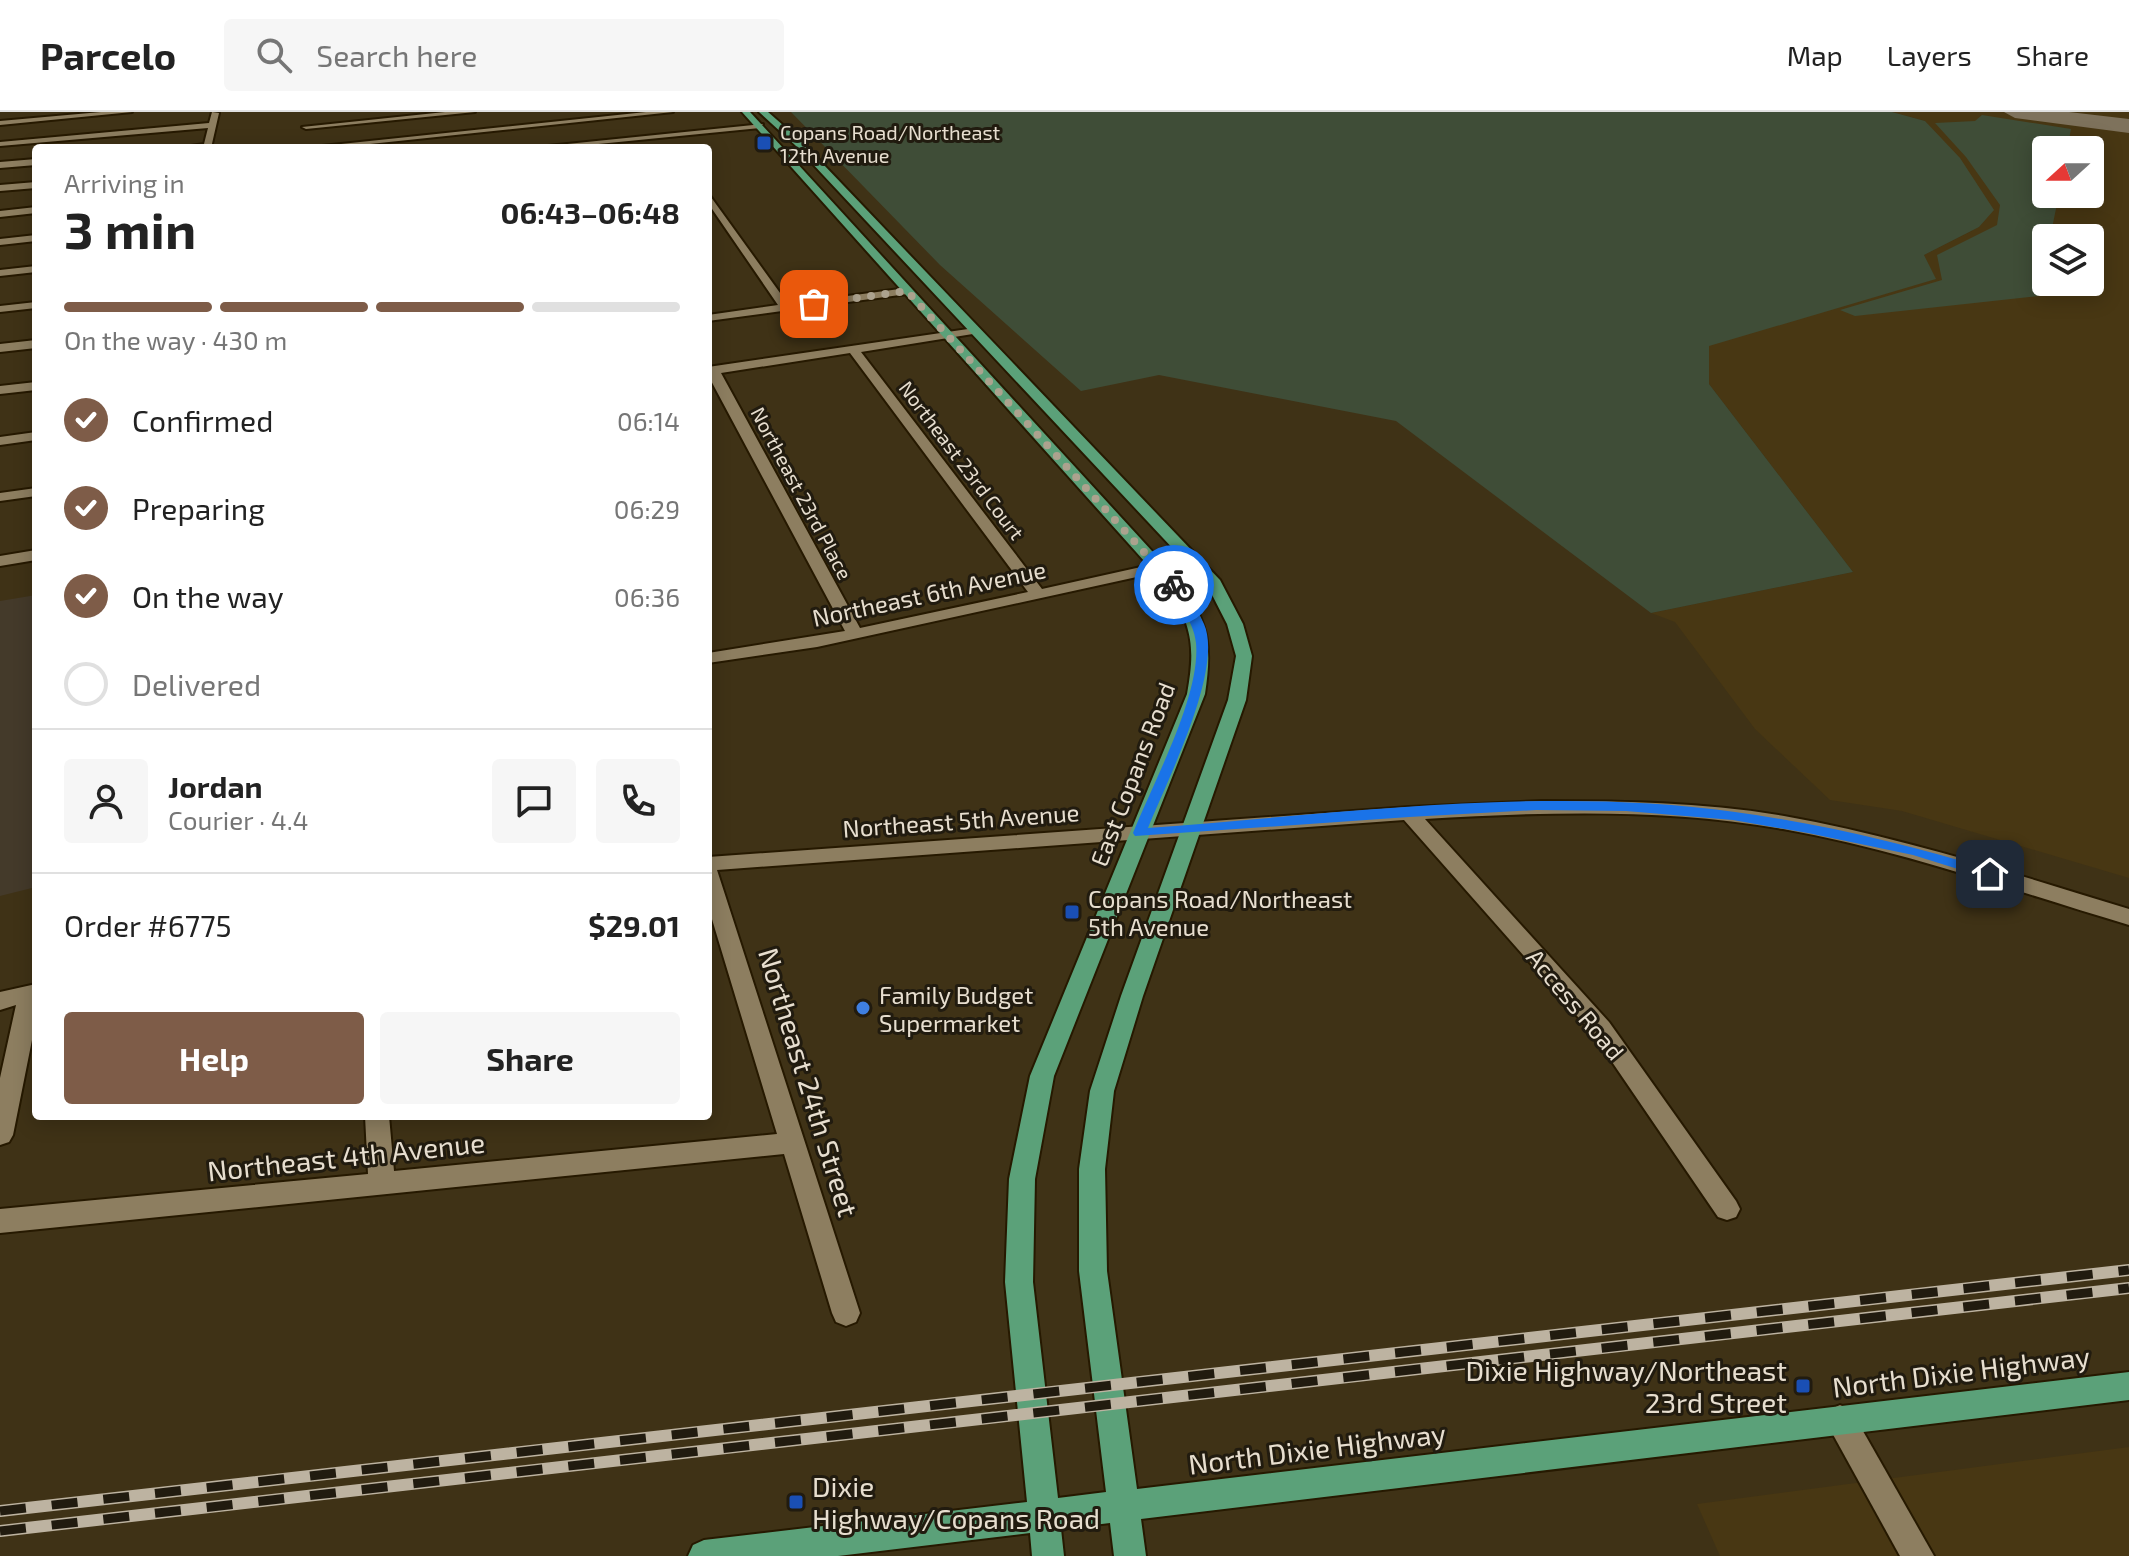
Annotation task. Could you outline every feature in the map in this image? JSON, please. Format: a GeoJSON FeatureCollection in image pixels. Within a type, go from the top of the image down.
{"type":"FeatureCollection","features":[{"type":"Feature","properties":{"kind":"main road","name":"East Copans Road"},"geometry":{"type":"LineString","coordinates":[[746,112],[798,143],[1214,583],[1235,624],[1244,656],[1237,700],[1132,996],[1102,1091],[1092,1169],[1093,1271],[1122,1506]]}},
{"type":"Feature","properties":{"kind":"main road","name":"East Copans Road"},"geometry":{"type":"LineString","coordinates":[[761,119],[907,291],[1178,589],[1200,626],[1203,654],[1196,694],[1042,1076],[1022,1179],[1019,1282],[1043,1515]]}},
{"type":"Feature","properties":{"kind":"main road","name":"North Dixie Highway"},"geometry":{"type":"LineString","coordinates":[[704,1556],[2129,1386]]}},
{"type":"Feature","properties":{"kind":"main road"},"geometry":{"type":"LineString","coordinates":[[1122,1506],[1130,1556]]}},
{"type":"Feature","properties":{"kind":"main road"},"geometry":{"type":"LineString","coordinates":[[1043,1515],[1048,1556]]}},
{"type":"Feature","properties":{"kind":"street"},"geometry":{"type":"LineString","coordinates":[[1,124],[9,112]]}},
{"type":"Feature","properties":{"kind":"street"},"geometry":{"type":"LineString","coordinates":[[1,124],[128,112]]}},
{"type":"Feature","properties":{"kind":"street"},"geometry":{"type":"LineString","coordinates":[[208,144],[215,112]]}},
{"type":"Feature","properties":{"kind":"street"},"geometry":{"type":"LineString","coordinates":[[306,144],[308,112]]}},
{"type":"Feature","properties":{"kind":"street"},"geometry":{"type":"LineString","coordinates":[[306,127],[471,112],[478,135]]}},
{"type":"Feature","properties":{"kind":"street"},"geometry":{"type":"LineString","coordinates":[[359,144],[478,135],[576,116],[669,112]]}},
{"type":"Feature","properties":{"kind":"street"},"geometry":{"type":"LineString","coordinates":[[595,144],[761,119]]}},
{"type":"Feature","properties":{"kind":"street"},"geometry":{"type":"LineString","coordinates":[[0,144],[212,125]]}},
{"type":"Feature","properties":{"kind":"street"},"geometry":{"type":"LineString","coordinates":[[665,135],[671,144]]}},
{"type":"Feature","properties":{"kind":"street"},"geometry":{"type":"LineString","coordinates":[[0,165],[32,162]]}},
{"type":"Feature","properties":{"kind":"street"},"geometry":{"type":"LineString","coordinates":[[0,188],[32,185]]}},
{"type":"Feature","properties":{"kind":"street"},"geometry":{"type":"LineString","coordinates":[[712,202],[785,308]]}},
{"type":"Feature","properties":{"kind":"street"},"geometry":{"type":"LineString","coordinates":[[0,214],[32,210]]}},
{"type":"Feature","properties":{"kind":"street"},"geometry":{"type":"LineString","coordinates":[[0,242],[32,238]]}},
{"type":"Feature","properties":{"kind":"street"},"geometry":{"type":"LineString","coordinates":[[0,273],[32,269]]}},
{"type":"Feature","properties":{"kind":"street"},"geometry":{"type":"LineString","coordinates":[[712,317],[907,291]]}},
{"type":"Feature","properties":{"kind":"street"},"geometry":{"type":"LineString","coordinates":[[0,309],[32,305]]}},
{"type":"Feature","properties":{"kind":"street"},"geometry":{"type":"LineString","coordinates":[[712,371],[975,331]]}},
{"type":"Feature","properties":{"kind":"street"},"geometry":{"type":"LineString","coordinates":[[0,348],[32,344]]}},
{"type":"Feature","properties":{"kind":"street","name":"Northeast 23rd Court"},"geometry":{"type":"LineString","coordinates":[[854,350],[1038,594]]}},
{"type":"Feature","properties":{"kind":"street","name":"Northeast 23rd Place"},"geometry":{"type":"LineString","coordinates":[[712,373],[855,634]]}},
{"type":"Feature","properties":{"kind":"street"},"geometry":{"type":"LineString","coordinates":[[0,390],[32,386]]}},
{"type":"Feature","properties":{"kind":"street"},"geometry":{"type":"LineString","coordinates":[[0,441],[32,437]]}},
{"type":"Feature","properties":{"kind":"street"},"geometry":{"type":"LineString","coordinates":[[0,497],[32,493]]}},
{"type":"Feature","properties":{"kind":"street"},"geometry":{"type":"LineString","coordinates":[[0,561],[32,556]]}},
{"type":"Feature","properties":{"kind":"street","name":"Northeast 6th Avenue"},"geometry":{"type":"LineString","coordinates":[[712,657],[855,634],[1159,568]]}},
{"type":"Feature","properties":{"kind":"street","name":"Northeast 5th Avenue"},"geometry":{"type":"LineString","coordinates":[[712,864],[1409,813],[1551,806],[1626,807],[1733,816],[1914,851],[2129,917]]}},
{"type":"Feature","properties":{"kind":"street","name":"Access Road"},"geometry":{"type":"LineString","coordinates":[[1409,813],[1601,1028],[1727,1209]]}},
{"type":"Feature","properties":{"kind":"street","name":"Northeast 24th Street"},"geometry":{"type":"LineString","coordinates":[[712,885],[846,1313]]}},
{"type":"Feature","properties":{"kind":"street"},"geometry":{"type":"LineString","coordinates":[[0,1001],[32,993]]}},
{"type":"Feature","properties":{"kind":"street"},"geometry":{"type":"LineString","coordinates":[[0,1135],[32,997]]}},
{"type":"Feature","properties":{"kind":"street"},"geometry":{"type":"LineString","coordinates":[[377,1120],[382,1184]]}},
{"type":"Feature","properties":{"kind":"street","name":"Northeast 4th Avenue"},"geometry":{"type":"LineString","coordinates":[[0,1221],[793,1143]]}},
{"type":"Feature","properties":{"kind":"street"},"geometry":{"type":"LineString","coordinates":[[1840,1420],[1918,1556]]}},
{"type":"Feature","properties":{"kind":"shaded area"},"geometry":{"type":"Polygon","coordinates":[[[1892,112],[2129,112],[2129,878],[1902,811],[1830,800],[1755,729],[1675,622],[1651,613],[1853,572],[1709,384],[1708,345],[1935,279],[1924,255],[1979,227],[1993,210],[1925,121],[1892,112]]]}},
{"type":"Feature","properties":{"kind":"shaded area"},"geometry":{"type":"Polygon","coordinates":[[[32,596],[32,888],[0,896],[0,601],[32,596]]]}},
{"type":"Feature","properties":{"kind":"shaded area"},"geometry":{"type":"Polygon","coordinates":[[[2129,1447],[2129,1556],[1720,1556],[1697,1504],[2129,1447]]]}},
{"type":"Feature","properties":{"kind":"green space"},"geometry":{"type":"Polygon","coordinates":[[[791,112],[1892,112],[1925,121],[1960,158],[1994,210],[1979,227],[1924,255],[1936,279],[1709,346],[1709,384],[1853,572],[1651,613],[1396,421],[1159,375],[1081,391],[940,265],[791,112]]]}},
{"type":"Feature","properties":{"kind":"green space"},"geometry":{"type":"Polygon","coordinates":[[[1982,115],[2071,129],[2070,136],[2032,136],[2032,208],[2056,208],[2053,224],[2032,224],[2032,296],[2039,296],[1855,316],[1840,310],[1942,280],[1937,255],[1997,225],[2000,205],[1966,157],[1935,123],[1975,121],[1982,115]]]}},
{"type":"Feature","properties":{"kind":"taxiway"},"geometry":{"type":"LineString","coordinates":[[2015,112],[2129,126]]}},
{"type":"Feature","properties":{"kind":"railway"},"geometry":{"type":"LineString","coordinates":[[0,1511],[2129,1270]]}},
{"type":"Feature","properties":{"kind":"railway"},"geometry":{"type":"LineString","coordinates":[[0,1531],[2129,1288]]}},
{"type":"Feature","properties":{"kind":"way so far"},"geometry":{"type":"LineString","coordinates":[[814,304],[907,291],[1174,585]]}},
{"type":"Feature","properties":{"kind":"place","name":"Copans Road/Northeast 12th Avenue"},"geometry":{"type":"Point","coordinates":[764,143]}},
{"type":"Feature","properties":{"kind":"place","name":"Copans Road/Northeast 5th Avenue"},"geometry":{"type":"Point","coordinates":[1072,912]}},
{"type":"Feature","properties":{"kind":"place","name":"Family Budget Supermarket"},"geometry":{"type":"Point","coordinates":[863,1008]}},
{"type":"Feature","properties":{"kind":"place","name":"Dixie Highway/Northeast 23rd Street"},"geometry":{"type":"Point","coordinates":[1803,1386]}},
{"type":"Feature","properties":{"kind":"place","name":"Dixie Highway/Copans Road"},"geometry":{"type":"Point","coordinates":[796,1502]}},
{"type":"Feature","properties":{"kind":"route"},"geometry":{"type":"LineString","coordinates":[[1174,585],[1200,626],[1203,654],[1196,694],[1139,833],[1536,806],[1626,807],[1733,816],[1808,828],[1914,851],[1990,874]]}}]}
